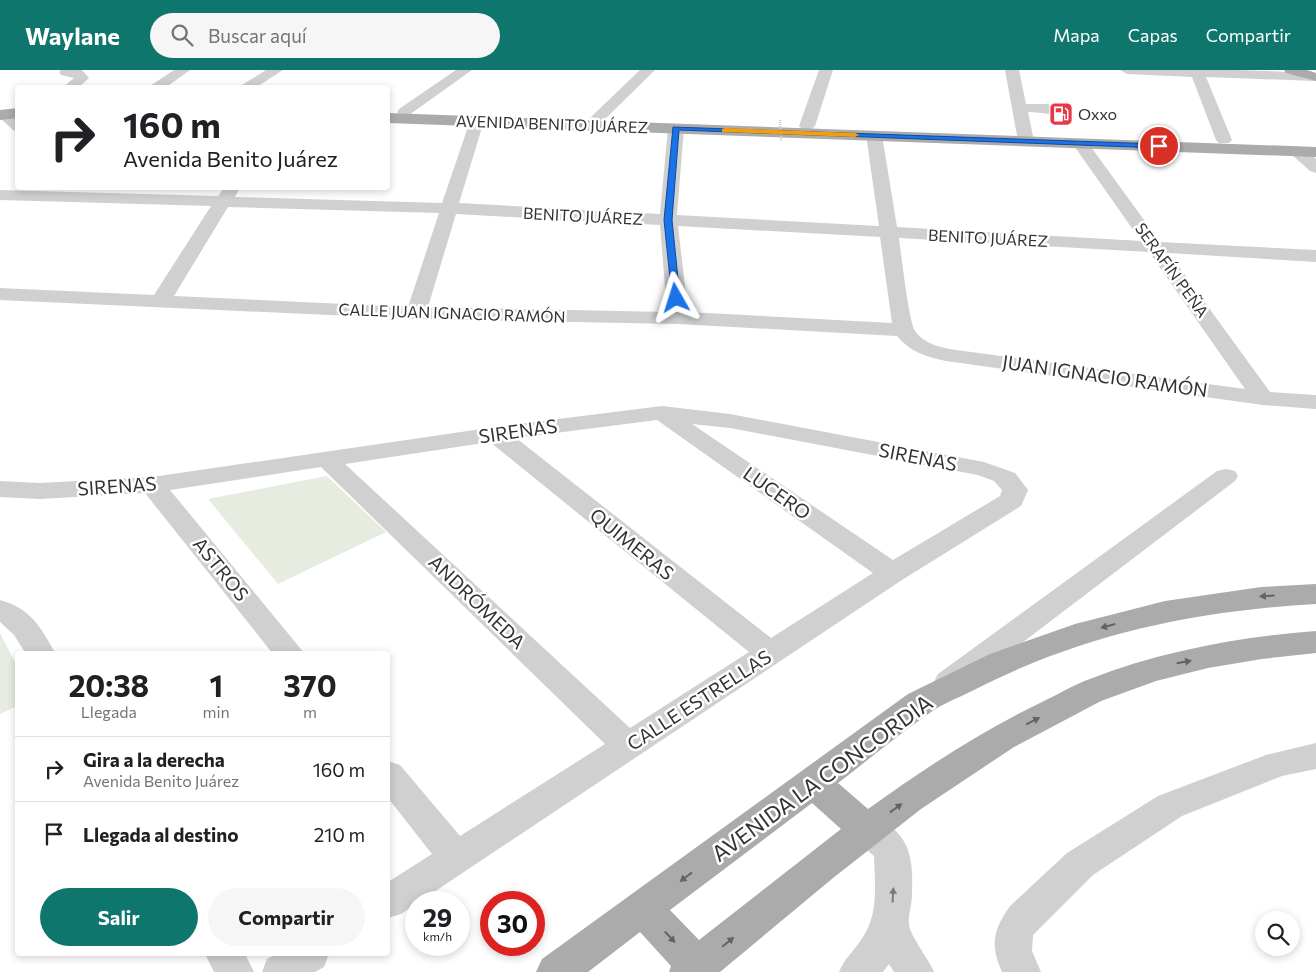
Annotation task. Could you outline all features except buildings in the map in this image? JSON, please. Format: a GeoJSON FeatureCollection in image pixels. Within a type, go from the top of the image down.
{"type":"FeatureCollection","features":[{"type":"Feature","properties":{"kind":"main road"},"geometry":{"type":"LineString","coordinates":[[1291,70],[1316,77]]}},
{"type":"Feature","properties":{"kind":"main road"},"geometry":{"type":"LineString","coordinates":[[1306,70],[1316,72]]}},
{"type":"Feature","properties":{"kind":"main road","name":"AVENIDA BENITO JUÁREZ"},"geometry":{"type":"LineString","coordinates":[[390,111],[806,126],[1316,152]]}},
{"type":"Feature","properties":{"kind":"main road","name":"AVENIDA BENITO JUÁREZ"},"geometry":{"type":"LineString","coordinates":[[390,118],[874,135],[1025,137]]}},
{"type":"Feature","properties":{"kind":"main road","name":"AVENIDA BENITO JUÁREZ"},"geometry":{"type":"LineString","coordinates":[[1077,139],[1224,140],[1316,144]]}},
{"type":"Feature","properties":{"kind":"main road","name":"AVENIDA LA CONCORDIA"},"geometry":{"type":"LineString","coordinates":[[556,972],[644,909],[920,703],[1001,662],[1086,632],[1164,611],[1261,597],[1316,594]]}},
{"type":"Feature","properties":{"kind":"main road"},"geometry":{"type":"LineString","coordinates":[[644,909],[697,970],[868,830],[944,774],[992,743],[1031,721],[1100,688],[1165,666],[1281,644],[1316,642]]}},
{"type":"Feature","properties":{"kind":"main road"},"geometry":{"type":"LineString","coordinates":[[813,783],[868,830]]}},
{"type":"Feature","properties":{"kind":"street"},"geometry":{"type":"LineString","coordinates":[[159,85],[183,70]]}},
{"type":"Feature","properties":{"kind":"street"},"geometry":{"type":"LineString","coordinates":[[249,85],[276,70]]}},
{"type":"Feature","properties":{"kind":"street"},"geometry":{"type":"LineString","coordinates":[[404,112],[465,70]]}},
{"type":"Feature","properties":{"kind":"street"},"geometry":{"type":"LineString","coordinates":[[597,119],[648,70]]}},
{"type":"Feature","properties":{"kind":"street"},"geometry":{"type":"LineString","coordinates":[[806,126],[826,70]]}},
{"type":"Feature","properties":{"kind":"street"},"geometry":{"type":"LineString","coordinates":[[1012,70],[1025,137]]}},
{"type":"Feature","properties":{"kind":"street"},"geometry":{"type":"LineString","coordinates":[[1127,70],[1316,77]]}},
{"type":"Feature","properties":{"kind":"street"},"geometry":{"type":"LineString","coordinates":[[66,72],[77,73],[82,78],[73,85]]}},
{"type":"Feature","properties":{"kind":"street"},"geometry":{"type":"LineString","coordinates":[[1198,73],[1224,140]]}},
{"type":"Feature","properties":{"kind":"street","name":"SERAFÍN PEÑA"},"geometry":{"type":"LineString","coordinates":[[1018,108],[1046,108],[1062,114],[1077,139],[1263,398]]}},
{"type":"Feature","properties":{"kind":"street"},"geometry":{"type":"LineString","coordinates":[[8,112],[15,122]]}},
{"type":"Feature","properties":{"kind":"street"},"geometry":{"type":"LineString","coordinates":[[416,313],[477,121]]}},
{"type":"Feature","properties":{"kind":"street"},"geometry":{"type":"LineString","coordinates":[[676,128],[668,220],[678,318]]}},
{"type":"Feature","properties":{"kind":"street"},"geometry":{"type":"LineString","coordinates":[[874,135],[887,232],[904,330]]}},
{"type":"Feature","properties":{"kind":"street"},"geometry":{"type":"LineString","coordinates":[[1297,151],[1316,168]]}},
{"type":"Feature","properties":{"kind":"street"},"geometry":{"type":"LineString","coordinates":[[1,195],[15,181]]}},
{"type":"Feature","properties":{"kind":"street"},"geometry":{"type":"LineString","coordinates":[[161,300],[227,194]]}},
{"type":"Feature","properties":{"kind":"street","name":"BENITO JUÁREZ"},"geometry":{"type":"LineString","coordinates":[[1,195],[227,194],[1316,256]]}},
{"type":"Feature","properties":{"kind":"street","name":"CALLE JUAN IGNACIO RAMÓN"},"geometry":{"type":"LineString","coordinates":[[0,294],[416,313],[678,318],[904,330]]}},
{"type":"Feature","properties":{"kind":"street","name":"JUAN IGNACIO RAMÓN"},"geometry":{"type":"LineString","coordinates":[[904,330],[911,340],[924,349],[938,353],[1263,398],[1316,402]]}},
{"type":"Feature","properties":{"kind":"street","name":"SIRENAS"},"geometry":{"type":"LineString","coordinates":[[0,489],[40,490],[152,485],[494,434],[638,414],[662,413],[730,421],[984,469],[1002,475],[1011,481],[1015,490],[1012,500]]}},
{"type":"Feature","properties":{"kind":"street","name":"LUCERO"},"geometry":{"type":"LineString","coordinates":[[662,413],[892,573]]}},
{"type":"Feature","properties":{"kind":"street","name":"QUIMERAS"},"geometry":{"type":"LineString","coordinates":[[494,434],[770,653]]}},
{"type":"Feature","properties":{"kind":"street","name":"ANDRÓMEDA"},"geometry":{"type":"LineString","coordinates":[[326,459],[628,746]]}},
{"type":"Feature","properties":{"kind":"street"},"geometry":{"type":"LineString","coordinates":[[920,703],[1226,476]]}},
{"type":"Feature","properties":{"kind":"street","name":"ASTROS"},"geometry":{"type":"LineString","coordinates":[[152,485],[288,651]]}},
{"type":"Feature","properties":{"kind":"street","name":"CALLE ESTRELLAS"},"geometry":{"type":"LineString","coordinates":[[390,901],[892,573],[1012,500]]}},
{"type":"Feature","properties":{"kind":"street"},"geometry":{"type":"LineString","coordinates":[[0,610],[14,616],[23,624],[39,651]]}},
{"type":"Feature","properties":{"kind":"street"},"geometry":{"type":"LineString","coordinates":[[1022,972],[1014,959],[1012,941],[1016,928],[1023,918],[1080,864],[1170,806],[1278,764],[1316,756]]}},
{"type":"Feature","properties":{"kind":"street"},"geometry":{"type":"LineString","coordinates":[[390,776],[456,858]]}},
{"type":"Feature","properties":{"kind":"street"},"geometry":{"type":"LineString","coordinates":[[858,972],[875,953],[890,926],[894,893],[892,850],[868,830]]}},
{"type":"Feature","properties":{"kind":"street"},"geometry":{"type":"LineString","coordinates":[[890,926],[901,950],[916,972]]}},
{"type":"Feature","properties":{"kind":"street"},"geometry":{"type":"LineString","coordinates":[[225,956],[235,972]]}},
{"type":"Feature","properties":{"kind":"street"},"geometry":{"type":"LineString","coordinates":[[281,972],[307,956]]}},
{"type":"Feature","properties":{"kind":"path"},"geometry":{"type":"LineString","coordinates":[[780,120],[781,141]]}},
{"type":"Feature","properties":{"kind":"shaded area"},"geometry":{"type":"Polygon","coordinates":[[[327,476],[386,532],[278,584],[208,499],[327,476]]]}},
{"type":"Feature","properties":{"kind":"shaded area"},"geometry":{"type":"Polygon","coordinates":[[[0,633],[15,662],[15,707],[0,714],[0,633]]]}},
{"type":"Feature","properties":{"kind":"slow traffic"},"geometry":{"type":"LineString","coordinates":[[725,130],[855,135]]}},
{"type":"Feature","properties":{"kind":"place","name":"Oxxo"},"geometry":{"type":"Point","coordinates":[1061,114]}},
{"type":"Feature","properties":{"kind":"route"},"geometry":{"type":"LineString","coordinates":[[676,298],[668,220],[676,128],[1159,146]]}}]}
